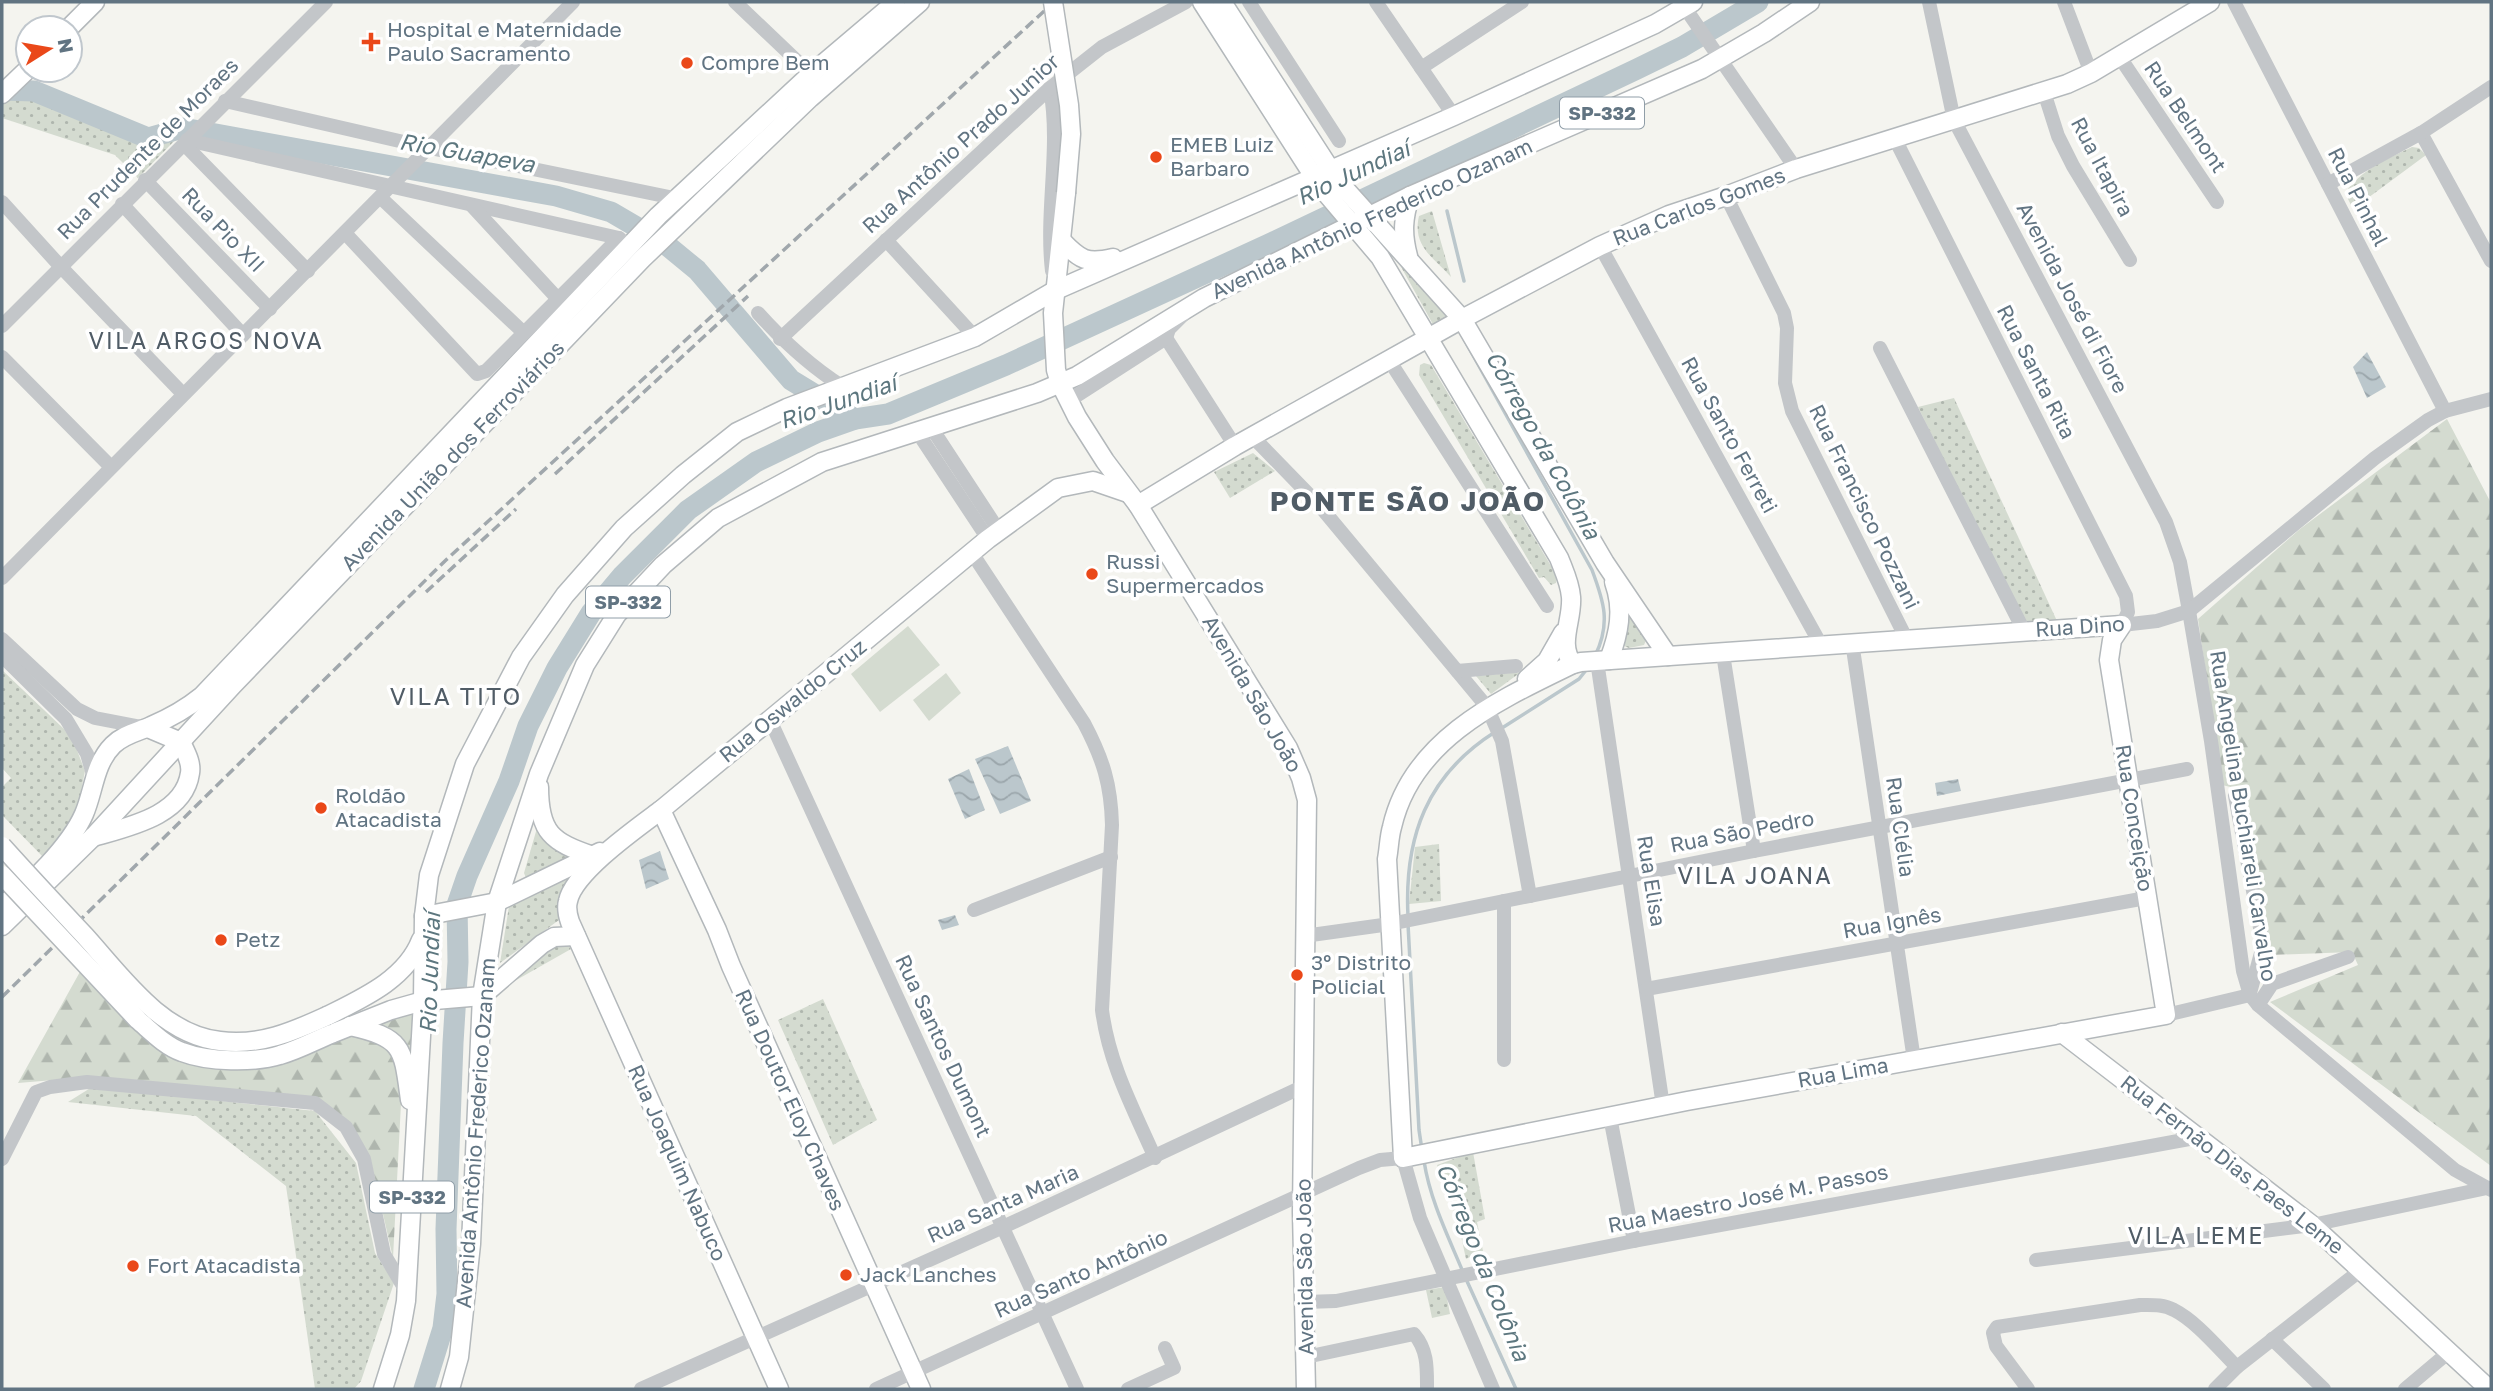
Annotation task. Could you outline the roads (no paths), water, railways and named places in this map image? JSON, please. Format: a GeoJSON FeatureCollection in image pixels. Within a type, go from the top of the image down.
{"type":"FeatureCollection","features":[{"type":"Feature","properties":{"kind":"main road","name":"Avenida União dos Ferroviários"},"geometry":{"type":"LineString","coordinates":[[2,905],[30,882],[77,828],[85,812],[94,778],[114,744],[125,736],[185,710],[202,696],[635,248],[674,228],[896,2]]}},
{"type":"Feature","properties":{"kind":"main road","name":"Avenida União dos Ferroviários"},"geometry":{"type":"LineString","coordinates":[[2,926],[93,838],[635,248],[658,216],[817,80],[896,23],[920,2]]}},
{"type":"Feature","properties":{"kind":"main road"},"geometry":{"type":"LineString","coordinates":[[896,23],[926,2]]}},
{"type":"Feature","properties":{"kind":"main road","name":"Avenida São João"},"geometry":{"type":"LineString","coordinates":[[1053,2],[1071,134],[1053,313],[1064,376],[1077,417],[1133,499],[1288,748],[1307,800],[1303,1196],[1306,1389]]}},
{"type":"Feature","properties":{"kind":"main road"},"geometry":{"type":"LineString","coordinates":[[1202,2],[1326,178],[1359,217],[1409,259],[1462,319],[1605,563],[1668,656]]}},
{"type":"Feature","properties":{"kind":"main road"},"geometry":{"type":"LineString","coordinates":[[1222,2],[1326,178]]}},
{"type":"Feature","properties":{"kind":"main road","name":"Avenida Antônio Frederico Ozanam"},"geometry":{"type":"LineString","coordinates":[[450,1389],[459,1357],[471,1244],[479,996],[498,902],[539,774],[585,665],[617,614],[663,565],[718,518],[822,461],[1037,393],[1204,298],[1359,217],[1653,90],[1716,54],[1765,33],[1810,2]]}},
{"type":"Feature","properties":{"kind":"main road","name":"Rua Carlos Gomes"},"geometry":{"type":"LineString","coordinates":[[1133,499],[1600,246],[1669,215],[1796,169],[2044,92],[2091,73],[2210,2]]}},
{"type":"Feature","properties":{"kind":"main road","name":"SP-332"},"geometry":{"type":"LineString","coordinates":[[383,1389],[400,1335],[406,1291],[416,1142],[432,1000],[429,875],[465,764],[521,657],[560,603],[624,528],[682,475],[737,432],[787,408],[975,337],[1054,291],[1144,251],[1326,178],[1655,24],[1687,6]]}},
{"type":"Feature","properties":{"kind":"main road"},"geometry":{"type":"LineString","coordinates":[[1409,259],[1402,234],[1403,218],[1410,196]]}},
{"type":"Feature","properties":{"kind":"main road"},"geometry":{"type":"LineString","coordinates":[[1359,217],[1428,339],[1559,558],[1571,598],[1565,650],[1591,662]]}},
{"type":"Feature","properties":{"kind":"main road"},"geometry":{"type":"LineString","coordinates":[[1062,241],[1073,253],[1095,262],[1144,251]]}},
{"type":"Feature","properties":{"kind":"main road"},"geometry":{"type":"LineString","coordinates":[[1064,376],[1076,396],[1077,417]]}},
{"type":"Feature","properties":{"kind":"main road","name":"Rua Oswaldo Cruz"},"geometry":{"type":"LineString","coordinates":[[576,936],[567,909],[570,893],[619,841],[661,810],[993,535],[1058,488],[1093,481],[1106,484],[1133,499]]}},
{"type":"Feature","properties":{"kind":"main road"},"geometry":{"type":"LineString","coordinates":[[1509,695],[1591,662],[1617,640],[1621,619],[1620,602],[1605,563]]}},
{"type":"Feature","properties":{"kind":"main road"},"geometry":{"type":"LineString","coordinates":[[1407,1158],[1396,922],[1387,859],[1392,826],[1404,793],[1431,752],[1490,713],[1548,662],[1570,613]]}},
{"type":"Feature","properties":{"kind":"main road","name":"Rua Dino"},"geometry":{"type":"LineString","coordinates":[[1591,662],[2122,625]]}},
{"type":"Feature","properties":{"kind":"main road","name":"Rua Conceição"},"geometry":{"type":"LineString","coordinates":[[2122,625],[2112,640],[2109,652],[2166,1015]]}},
{"type":"Feature","properties":{"kind":"main road"},"geometry":{"type":"LineString","coordinates":[[93,838],[155,817],[169,808],[183,791],[190,774],[189,758],[181,742],[148,728]]}},
{"type":"Feature","properties":{"kind":"main road"},"geometry":{"type":"LineString","coordinates":[[539,774],[541,819],[557,842],[593,856]]}},
{"type":"Feature","properties":{"kind":"main road","name":"Rua Doutor Eloy Chaves"},"geometry":{"type":"LineString","coordinates":[[661,810],[718,930],[731,966],[921,1389]]}},
{"type":"Feature","properties":{"kind":"main road"},"geometry":{"type":"LineString","coordinates":[[2,875],[138,1020],[162,1040],[183,1052],[210,1058],[257,1060],[281,1055],[329,1025],[392,978],[410,962],[430,921],[498,902],[619,841]]}},
{"type":"Feature","properties":{"kind":"main road"},"geometry":{"type":"LineString","coordinates":[[2,846],[143,1000],[170,1022],[194,1035],[218,1041],[261,1041],[329,1025],[350,1026],[382,1033],[397,1046],[403,1058],[416,1142]]}},
{"type":"Feature","properties":{"kind":"main road"},"geometry":{"type":"LineString","coordinates":[[350,1026],[432,1000],[479,996],[542,944],[554,937],[576,936]]}},
{"type":"Feature","properties":{"kind":"main road","name":"Rua Joaquim Nabuco"},"geometry":{"type":"LineString","coordinates":[[576,936],[779,1389]]}},
{"type":"Feature","properties":{"kind":"main road","name":"Rua Lima"},"geometry":{"type":"LineString","coordinates":[[1407,1158],[1663,1106],[2166,1015]]}},
{"type":"Feature","properties":{"kind":"main road","name":"Rua Fernão Dias Paes Leme"},"geometry":{"type":"LineString","coordinates":[[2062,1033],[2312,1225],[2449,1352],[2488,1384]]}},
{"type":"Feature","properties":{"kind":"street","name":"Rua Prudente de Moraes"},"geometry":{"type":"LineString","coordinates":[[2,326],[145,180],[326,2]]}},
{"type":"Feature","properties":{"kind":"street"},"geometry":{"type":"LineString","coordinates":[[2,578],[573,2]]}},
{"type":"Feature","properties":{"kind":"street"},"geometry":{"type":"LineString","coordinates":[[735,2],[817,80]]}},
{"type":"Feature","properties":{"kind":"street","name":"Rua Antônio Prado Junior"},"geometry":{"type":"LineString","coordinates":[[780,339],[1050,88],[1102,47],[1186,2]]}},
{"type":"Feature","properties":{"kind":"street"},"geometry":{"type":"LineString","coordinates":[[1249,2],[1339,141]]}},
{"type":"Feature","properties":{"kind":"street"},"geometry":{"type":"LineString","coordinates":[[1376,2],[1454,116]]}},
{"type":"Feature","properties":{"kind":"street"},"geometry":{"type":"LineString","coordinates":[[1421,68],[1521,2]]}},
{"type":"Feature","properties":{"kind":"street","name":"Avenida José di Fiore"},"geometry":{"type":"LineString","coordinates":[[1928,2],[1954,120],[2166,522],[2180,562],[2189,611]]}},
{"type":"Feature","properties":{"kind":"street"},"geometry":{"type":"LineString","coordinates":[[2064,2],[2091,73]]}},
{"type":"Feature","properties":{"kind":"street","name":"Rua Pinhal"},"geometry":{"type":"LineString","coordinates":[[2234,2],[2445,411]]}},
{"type":"Feature","properties":{"kind":"street"},"geometry":{"type":"LineString","coordinates":[[1687,6],[1716,54],[1796,169]]}},
{"type":"Feature","properties":{"kind":"street","name":"Rua Belmont"},"geometry":{"type":"LineString","coordinates":[[2119,56],[2217,202]]}},
{"type":"Feature","properties":{"kind":"street"},"geometry":{"type":"LineString","coordinates":[[2328,184],[2421,133],[2491,87]]}},
{"type":"Feature","properties":{"kind":"street","name":"Avenida São João"},"geometry":{"type":"LineString","coordinates":[[1050,88],[1055,115],[1050,220],[1054,291]]}},
{"type":"Feature","properties":{"kind":"street","name":"Rua Itapira"},"geometry":{"type":"LineString","coordinates":[[2044,92],[2058,136],[2073,166],[2130,260]]}},
{"type":"Feature","properties":{"kind":"street"},"geometry":{"type":"LineString","coordinates":[[220,106],[427,152],[679,199]]}},
{"type":"Feature","properties":{"kind":"street"},"geometry":{"type":"LineString","coordinates":[[2421,133],[2491,261]]}},
{"type":"Feature","properties":{"kind":"street"},"geometry":{"type":"LineString","coordinates":[[188,139],[395,183],[473,207],[635,248]]}},
{"type":"Feature","properties":{"kind":"street"},"geometry":{"type":"LineString","coordinates":[[188,139],[308,271]]}},
{"type":"Feature","properties":{"kind":"street","name":"Rua Santa Rita"},"geometry":{"type":"LineString","coordinates":[[1895,139],[2126,596],[2128,612],[2122,625]]}},
{"type":"Feature","properties":{"kind":"street","name":"Rua Pio XII"},"geometry":{"type":"LineString","coordinates":[[145,180],[270,309]]}},
{"type":"Feature","properties":{"kind":"street","name":"Rua Francisco Pozzani"},"geometry":{"type":"LineString","coordinates":[[1726,196],[1784,313],[1787,328],[1785,383],[1792,411],[1906,638]]}},
{"type":"Feature","properties":{"kind":"street"},"geometry":{"type":"LineString","coordinates":[[381,198],[524,333]]}},
{"type":"Feature","properties":{"kind":"street"},"geometry":{"type":"LineString","coordinates":[[2,202],[183,394]]}},
{"type":"Feature","properties":{"kind":"street"},"geometry":{"type":"LineString","coordinates":[[122,204],[243,335]]}},
{"type":"Feature","properties":{"kind":"street"},"geometry":{"type":"LineString","coordinates":[[473,207],[558,299]]}},
{"type":"Feature","properties":{"kind":"street"},"geometry":{"type":"LineString","coordinates":[[345,233],[477,373],[486,371],[558,299],[635,248]]}},
{"type":"Feature","properties":{"kind":"street"},"geometry":{"type":"LineString","coordinates":[[886,240],[975,337]]}},
{"type":"Feature","properties":{"kind":"street","name":"Rua Santo Ferreti"},"geometry":{"type":"LineString","coordinates":[[1600,246],[1821,645]]}},
{"type":"Feature","properties":{"kind":"street"},"geometry":{"type":"LineString","coordinates":[[1076,396],[1166,338],[1169,329],[1178,319],[1204,298]]}},
{"type":"Feature","properties":{"kind":"street"},"geometry":{"type":"LineString","coordinates":[[758,313],[780,339],[835,390]]}},
{"type":"Feature","properties":{"kind":"street"},"geometry":{"type":"LineString","coordinates":[[1166,338],[1235,446]]}},
{"type":"Feature","properties":{"kind":"street"},"geometry":{"type":"LineString","coordinates":[[1880,348],[2024,631]]}},
{"type":"Feature","properties":{"kind":"street"},"geometry":{"type":"LineString","coordinates":[[2,358],[111,467]]}},
{"type":"Feature","properties":{"kind":"street"},"geometry":{"type":"LineString","coordinates":[[1389,360],[1546,606]]}},
{"type":"Feature","properties":{"kind":"street","name":"Rua Dino"},"geometry":{"type":"LineString","coordinates":[[2122,625],[2157,621],[2189,611],[2375,458],[2428,420],[2445,411],[2491,399]]}},
{"type":"Feature","properties":{"kind":"street"},"geometry":{"type":"LineString","coordinates":[[923,430],[993,535]]}},
{"type":"Feature","properties":{"kind":"street"},"geometry":{"type":"LineString","coordinates":[[1252,436],[1319,505],[1490,713],[1502,741],[1530,896]]}},
{"type":"Feature","properties":{"kind":"street"},"geometry":{"type":"LineString","coordinates":[[972,553],[1059,682],[1098,749],[1111,797],[1111,857],[1102,1010],[1105,1038],[1112,1062],[1155,1158]]}},
{"type":"Feature","properties":{"kind":"street","name":"Rua Angelina Buchiareli Carvalho"},"geometry":{"type":"LineString","coordinates":[[2189,611],[2235,926],[2243,971],[2254,1000]]}},
{"type":"Feature","properties":{"kind":"street"},"geometry":{"type":"LineString","coordinates":[[2,639],[77,709],[103,720],[148,728]]}},
{"type":"Feature","properties":{"kind":"street","name":"Rua Clélia"},"geometry":{"type":"LineString","coordinates":[[1852,642],[1914,1060]]}},
{"type":"Feature","properties":{"kind":"street"},"geometry":{"type":"LineString","coordinates":[[1723,654],[1754,851]]}},
{"type":"Feature","properties":{"kind":"street"},"geometry":{"type":"LineString","coordinates":[[2,656],[66,719],[87,754],[94,778]]}},
{"type":"Feature","properties":{"kind":"street","name":"Rua Elisa"},"geometry":{"type":"LineString","coordinates":[[1591,662],[1628,876],[1663,1106]]}},
{"type":"Feature","properties":{"kind":"street"},"geometry":{"type":"LineString","coordinates":[[1457,671],[1516,666]]}},
{"type":"Feature","properties":{"kind":"street","name":"Rua Santos Dumont"},"geometry":{"type":"LineString","coordinates":[[770,720],[1077,1389]]}},
{"type":"Feature","properties":{"kind":"street","name":"Rua São Pedro"},"geometry":{"type":"LineString","coordinates":[[1304,936],[1429,916],[2187,769]]}},
{"type":"Feature","properties":{"kind":"street","name":"Rua Angelina Buchiareli Carvalho"},"geometry":{"type":"LineString","coordinates":[[2235,796],[2261,933],[2254,1000]]}},
{"type":"Feature","properties":{"kind":"street"},"geometry":{"type":"LineString","coordinates":[[974,910],[1111,857]]}},
{"type":"Feature","properties":{"kind":"street","name":"Rua Ignês"},"geometry":{"type":"LineString","coordinates":[[1646,989],[2146,898]]}},
{"type":"Feature","properties":{"kind":"street"},"geometry":{"type":"LineString","coordinates":[[1504,901],[1504,1060]]}},
{"type":"Feature","properties":{"kind":"street"},"geometry":{"type":"LineString","coordinates":[[2348,957],[2272,984],[2254,1000],[2455,1170],[2489,1189]]}},
{"type":"Feature","properties":{"kind":"street","name":"Rua Lima"},"geometry":{"type":"LineString","coordinates":[[2166,1015],[2254,1000]]}},
{"type":"Feature","properties":{"kind":"street"},"geometry":{"type":"LineString","coordinates":[[2,1159],[36,1093],[51,1087],[87,1082],[315,1104],[346,1127],[364,1159],[384,1254],[406,1291]]}},
{"type":"Feature","properties":{"kind":"street","name":"Rua Santa Maria"},"geometry":{"type":"LineString","coordinates":[[641,1389],[1155,1158],[1304,1086]]}},
{"type":"Feature","properties":{"kind":"street"},"geometry":{"type":"LineString","coordinates":[[1610,1116],[1634,1241]]}},
{"type":"Feature","properties":{"kind":"street","name":"Rua Maestro José M. Passos"},"geometry":{"type":"LineString","coordinates":[[1305,1302],[1336,1301],[1634,1241],[2200,1137]]}},
{"type":"Feature","properties":{"kind":"street"},"geometry":{"type":"LineString","coordinates":[[1303,1196],[1380,1160],[1407,1158],[1420,1218],[1451,1278],[1493,1389]]}},
{"type":"Feature","properties":{"kind":"street"},"geometry":{"type":"LineString","coordinates":[[2036,1260],[2312,1225],[2489,1189]]}},
{"type":"Feature","properties":{"kind":"street","name":"Rua Santo Antônio"},"geometry":{"type":"LineString","coordinates":[[876,1389],[1303,1196]]}},
{"type":"Feature","properties":{"kind":"street"},"geometry":{"type":"LineString","coordinates":[[2215,1389],[2237,1367],[2361,1270]]}},
{"type":"Feature","properties":{"kind":"street"},"geometry":{"type":"LineString","coordinates":[[2028,1389],[1993,1340],[1997,1327],[2140,1305],[2159,1305],[2173,1309],[2237,1367]]}},
{"type":"Feature","properties":{"kind":"street"},"geometry":{"type":"LineString","coordinates":[[1306,1357],[1414,1334],[1422,1343],[1427,1389]]}},
{"type":"Feature","properties":{"kind":"street"},"geometry":{"type":"LineString","coordinates":[[2272,1339],[2324,1389]]}},
{"type":"Feature","properties":{"kind":"street"},"geometry":{"type":"LineString","coordinates":[[1128,1389],[1174,1368],[1165,1348]]}},
{"type":"Feature","properties":{"kind":"street"},"geometry":{"type":"LineString","coordinates":[[2405,1389],[2449,1352]]}},
{"type":"Feature","properties":{"kind":"water"},"geometry":{"type":"Polygon","coordinates":[[[2367,352],[2386,387],[2367,398],[2353,367],[2367,352]]]}},
{"type":"Feature","properties":{"kind":"water"},"geometry":{"type":"Polygon","coordinates":[[[1008,746],[1031,801],[1000,814],[975,759],[1008,746]]]}},
{"type":"Feature","properties":{"kind":"water"},"geometry":{"type":"Polygon","coordinates":[[[969,769],[985,810],[965,819],[948,779],[969,769]]]}},
{"type":"Feature","properties":{"kind":"water"},"geometry":{"type":"Polygon","coordinates":[[[1958,779],[1961,791],[1937,796],[1935,783],[1958,779]]]}},
{"type":"Feature","properties":{"kind":"water"},"geometry":{"type":"Polygon","coordinates":[[[660,851],[669,879],[646,889],[639,860],[660,851]]]}},
{"type":"Feature","properties":{"kind":"water"},"geometry":{"type":"Polygon","coordinates":[[[955,915],[959,925],[942,930],[938,920],[955,915]]]}},
{"type":"Feature","properties":{"kind":"waterway","name":"Rio Jundiaí"},"geometry":{"type":"LineString","coordinates":[[424,1389],[443,1328],[447,1294],[446,1229],[458,962],[457,905],[509,781],[528,726],[557,668],[591,613],[622,576],[688,510],[756,462],[818,432],[855,419],[888,414],[1006,365],[1269,244],[1637,69],[1682,47],[1758,2]]}},
{"type":"Feature","properties":{"kind":"waterway","name":"Rio Guapeva"},"geometry":{"type":"LineString","coordinates":[[2,90],[34,91],[148,138],[183,128],[556,196],[611,212],[664,243],[697,270],[791,380],[855,419]]}},
{"type":"Feature","properties":{"kind":"waterway","name":"Córrego da Colônia"},"geometry":{"type":"LineString","coordinates":[[1447,211],[1464,281]]}},
{"type":"Feature","properties":{"kind":"waterway","name":"Córrego da Colônia"},"geometry":{"type":"LineString","coordinates":[[1464,339],[1592,570],[1604,613],[1603,633],[1595,656]]}},
{"type":"Feature","properties":{"kind":"waterway","name":"Córrego da Colônia"},"geometry":{"type":"LineString","coordinates":[[1502,728],[1579,679],[1587,669]]}},
{"type":"Feature","properties":{"kind":"waterway","name":"Córrego da Colônia"},"geometry":{"type":"LineString","coordinates":[[1408,916],[1410,860],[1425,810],[1452,768],[1495,732]]}},
{"type":"Feature","properties":{"kind":"waterway","name":"Córrego da Colônia"},"geometry":{"type":"LineString","coordinates":[[1408,924],[1422,1150]]}},
{"type":"Feature","properties":{"kind":"waterway","name":"Córrego da Colônia"},"geometry":{"type":"LineString","coordinates":[[1424,1161],[1435,1204],[1463,1272]]}},
{"type":"Feature","properties":{"kind":"waterway","name":"Córrego da Colônia"},"geometry":{"type":"LineString","coordinates":[[1466,1279],[1516,1389]]}},
{"type":"Feature","properties":{"kind":"railway"},"geometry":{"type":"LineString","coordinates":[[2,997],[446,560],[1054,2]]}},
{"type":"Feature","properties":{"kind":"railway"},"geometry":{"type":"LineString","coordinates":[[555,474],[748,296]]}},
{"type":"Feature","properties":{"kind":"railway"},"geometry":{"type":"LineString","coordinates":[[426,592],[516,509]]}},
{"type":"Feature","properties":{"kind":"place","name":"Hospital e Maternidade Paulo Sacramento"},"geometry":{"type":"Point","coordinates":[371,42]}},
{"type":"Feature","properties":{"kind":"place","name":"Compre Bem"},"geometry":{"type":"Point","coordinates":[687,63]}},
{"type":"Feature","properties":{"kind":"place","name":"EMEB Luiz Barbaro"},"geometry":{"type":"Point","coordinates":[1156,157]}},
{"type":"Feature","properties":{"kind":"place","name":"Russi Supermercados"},"geometry":{"type":"Point","coordinates":[1092,574]}},
{"type":"Feature","properties":{"kind":"place","name":"Roldão Atacadista"},"geometry":{"type":"Point","coordinates":[321,808]}},
{"type":"Feature","properties":{"kind":"place","name":"Petz"},"geometry":{"type":"Point","coordinates":[221,940]}},
{"type":"Feature","properties":{"kind":"place","name":"3º Distrito Policial"},"geometry":{"type":"Point","coordinates":[1297,975]}},
{"type":"Feature","properties":{"kind":"place","name":"Fort Atacadista"},"geometry":{"type":"Point","coordinates":[133,1266]}},
{"type":"Feature","properties":{"kind":"place","name":"Jack Lanches"},"geometry":{"type":"Point","coordinates":[846,1275]}},
{"type":"Feature","properties":{"kind":"district","name":"VILA ARGOS NOVA"},"geometry":{"type":"Point","coordinates":[206,341]}},
{"type":"Feature","properties":{"kind":"district","name":"PONTE SÃO JOÃO"},"geometry":{"type":"Point","coordinates":[1408,501]}},
{"type":"Feature","properties":{"kind":"district","name":"VILA TITO"},"geometry":{"type":"Point","coordinates":[456,697]}},
{"type":"Feature","properties":{"kind":"district","name":"VILA JOANA"},"geometry":{"type":"Point","coordinates":[1755,876]}},
{"type":"Feature","properties":{"kind":"district","name":"VILA LEME"},"geometry":{"type":"Point","coordinates":[2196,1236]}}]}
